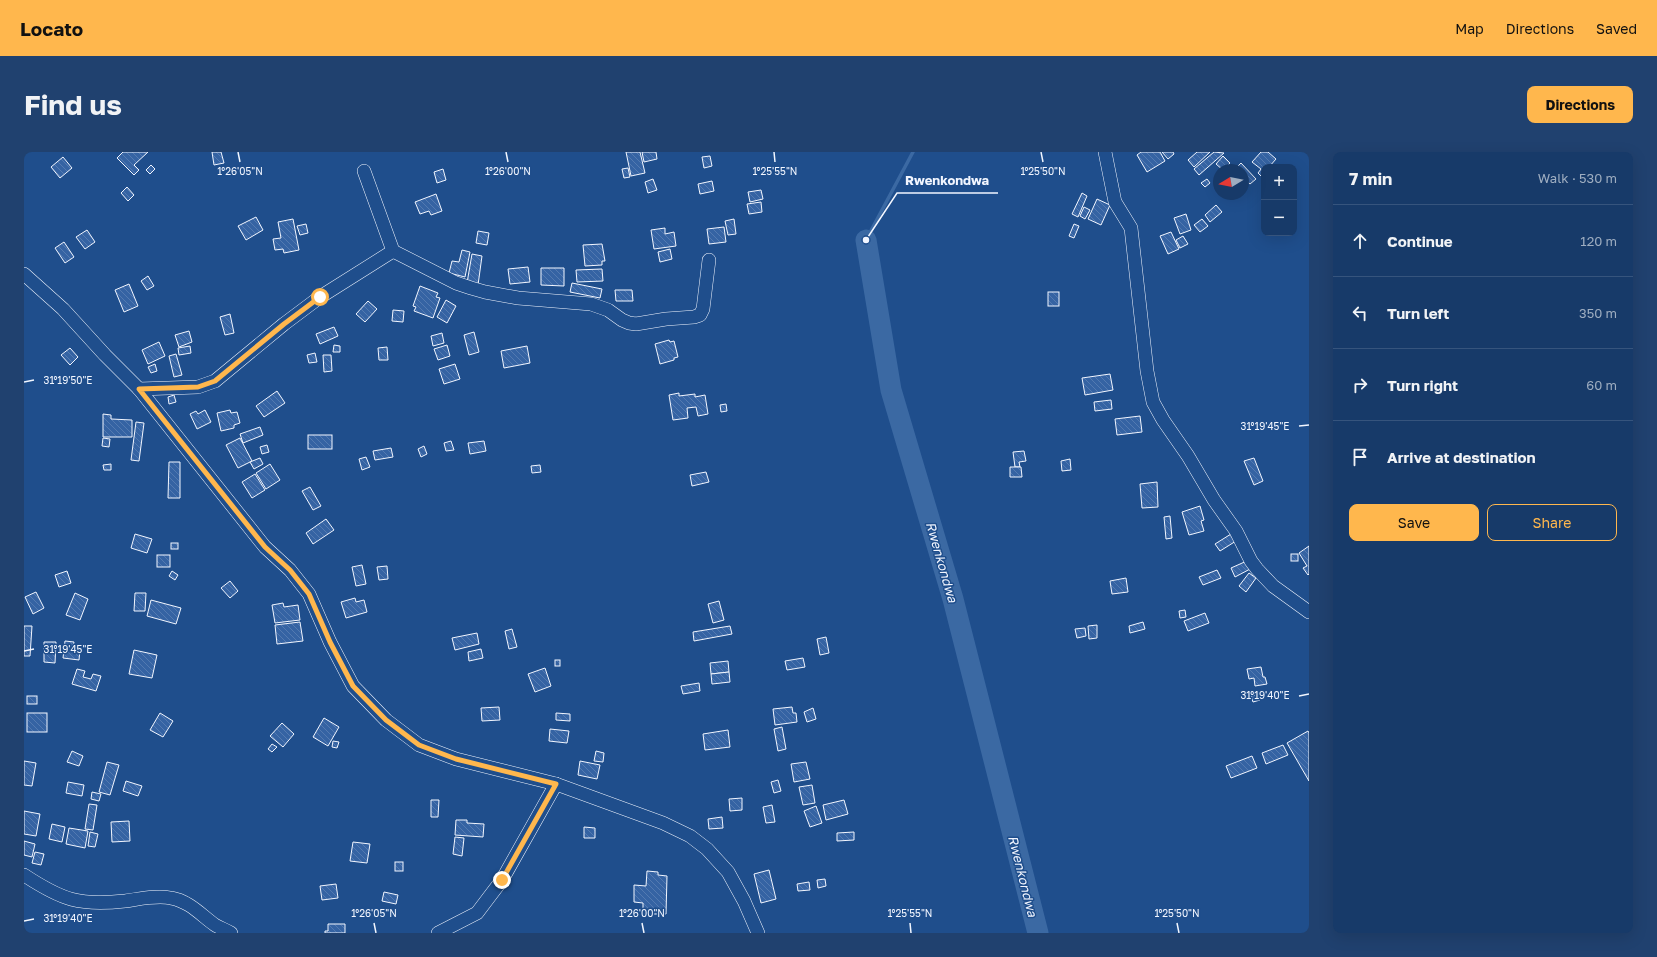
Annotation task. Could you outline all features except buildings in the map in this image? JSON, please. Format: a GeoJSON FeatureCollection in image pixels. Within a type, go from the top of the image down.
{"type":"FeatureCollection","features":[{"type":"Feature","properties":{"kind":"street"},"geometry":{"type":"LineString","coordinates":[[1105,152],[1115,202],[1131,228],[1147,371],[1153,402],[1214,500],[1236,531],[1251,561],[1273,586],[1309,612]]}},
{"type":"Feature","properties":{"kind":"street"},"geometry":{"type":"LineString","coordinates":[[364,171],[393,251],[456,283],[485,292],[518,298],[591,304],[608,310],[622,320],[636,324],[666,319],[694,317],[700,315],[703,309],[709,260]]}},
{"type":"Feature","properties":{"kind":"street"},"geometry":{"type":"LineString","coordinates":[[139,389],[198,387],[215,381],[284,324],[320,297],[393,251]]}},
{"type":"Feature","properties":{"kind":"street"},"geometry":{"type":"LineString","coordinates":[[24,274],[63,309],[105,355],[139,389],[265,547],[290,570],[309,594],[330,642],[353,686],[386,720],[419,745],[456,759],[556,784],[663,823],[690,836],[707,849],[728,872],[744,901],[758,933]]}},
{"type":"Feature","properties":{"kind":"street"},"geometry":{"type":"LineString","coordinates":[[438,933],[477,913],[502,880],[556,784]]}},
{"type":"Feature","properties":{"kind":"street"},"geometry":{"type":"LineString","coordinates":[[24,875],[47,890],[77,902],[103,903],[154,897],[172,898],[190,905],[215,925],[231,933]]}},
{"type":"Feature","properties":{"kind":"waterway","name":"Rwenkondwa"},"geometry":{"type":"LineString","coordinates":[[866,240],[913,152]]}},
{"type":"Feature","properties":{"kind":"waterway","name":"Rwenkondwa"},"geometry":{"type":"LineString","coordinates":[[866,240],[891,390],[953,599],[1038,933]]}},
{"type":"Feature","properties":{"kind":"place","name":"Rwenkondwa"},"geometry":{"type":"Point","coordinates":[866,240]}},
{"type":"Feature","properties":{"kind":"route"},"geometry":{"type":"LineString","coordinates":[[320,297],[284,324],[215,381],[198,387],[139,389],[265,547],[290,570],[309,594],[330,642],[353,686],[386,720],[419,745],[456,759],[556,784],[502,880]]}}]}
